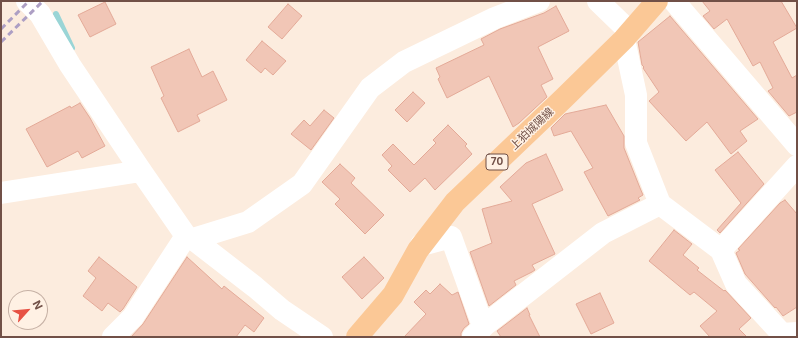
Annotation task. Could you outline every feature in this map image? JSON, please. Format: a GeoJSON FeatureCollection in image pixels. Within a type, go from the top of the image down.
{"type":"FeatureCollection","features":[{"type":"Feature","properties":{"kind":"main road","name":"上狛城陽線"},"geometry":{"type":"LineString","coordinates":[[357,337],[394,295],[421,245],[455,202],[627,36],[657,1]]}},
{"type":"Feature","properties":{"kind":"street"},"geometry":{"type":"LineString","coordinates":[[27,1],[40,14],[70,65],[141,171],[190,238],[255,287],[282,310],[322,337]]}},
{"type":"Feature","properties":{"kind":"street"},"geometry":{"type":"LineString","coordinates":[[113,337],[133,317],[190,238],[248,222],[302,184],[370,88],[404,62],[495,18],[538,1]]}},
{"type":"Feature","properties":{"kind":"street"},"geometry":{"type":"LineString","coordinates":[[598,1],[627,36],[636,95],[636,143],[660,204],[720,250],[736,284],[782,334],[797,333]]}},
{"type":"Feature","properties":{"kind":"street"},"geometry":{"type":"LineString","coordinates":[[674,1],[797,145]]}},
{"type":"Feature","properties":{"kind":"street"},"geometry":{"type":"LineString","coordinates":[[720,250],[797,166]]}},
{"type":"Feature","properties":{"kind":"street"},"geometry":{"type":"LineString","coordinates":[[1,193],[141,171]]}},
{"type":"Feature","properties":{"kind":"street"},"geometry":{"type":"LineString","coordinates":[[421,245],[451,237],[478,332],[603,232],[660,204]]}},
{"type":"Feature","properties":{"kind":"building"},"geometry":{"type":"Polygon","coordinates":[[[702,1],[781,1],[797,28],[773,42],[792,78],[797,75],[797,112],[789,116],[768,91],[773,88],[760,62],[753,66],[727,19],[714,29],[703,16],[710,11],[702,1]]]}},
{"type":"Feature","properties":{"kind":"building"},"geometry":{"type":"Polygon","coordinates":[[[105,2],[116,24],[90,37],[78,15],[105,2]]]}},
{"type":"Feature","properties":{"kind":"building"},"geometry":{"type":"Polygon","coordinates":[[[288,4],[302,16],[282,39],[268,27],[288,4]]]}},
{"type":"Feature","properties":{"kind":"building"},"geometry":{"type":"Polygon","coordinates":[[[556,6],[569,31],[538,47],[553,79],[541,85],[547,97],[519,123],[513,127],[489,76],[447,98],[438,79],[440,77],[436,68],[484,45],[481,39],[500,29],[544,13],[556,6]]]}},
{"type":"Feature","properties":{"kind":"building"},"geometry":{"type":"Polygon","coordinates":[[[670,16],[758,119],[740,131],[747,141],[731,154],[707,122],[686,141],[649,101],[659,92],[643,68],[638,42],[670,16]]]}},
{"type":"Feature","properties":{"kind":"building"},"geometry":{"type":"Polygon","coordinates":[[[262,41],[286,61],[273,75],[265,68],[261,73],[246,60],[262,41]]]}},
{"type":"Feature","properties":{"kind":"building"},"geometry":{"type":"Polygon","coordinates":[[[189,49],[202,77],[213,71],[227,100],[197,115],[200,121],[178,132],[161,98],[164,96],[151,67],[189,49]]]}},
{"type":"Feature","properties":{"kind":"building"},"geometry":{"type":"Polygon","coordinates":[[[413,92],[425,103],[407,122],[395,110],[413,92]]]}},
{"type":"Feature","properties":{"kind":"building"},"geometry":{"type":"Polygon","coordinates":[[[80,103],[105,146],[82,158],[78,151],[47,167],[26,129],[70,106],[71,108],[80,103]]]}},
{"type":"Feature","properties":{"kind":"building"},"geometry":{"type":"Polygon","coordinates":[[[606,105],[624,136],[624,148],[643,195],[638,198],[640,200],[608,216],[584,172],[593,168],[571,131],[554,136],[551,128],[565,114],[606,105]]]}},
{"type":"Feature","properties":{"kind":"building"},"geometry":{"type":"Polygon","coordinates":[[[324,110],[334,118],[311,150],[291,134],[304,120],[310,126],[324,110]]]}},
{"type":"Feature","properties":{"kind":"building"},"geometry":{"type":"Polygon","coordinates":[[[448,125],[467,144],[465,146],[472,154],[435,190],[425,178],[410,192],[388,170],[392,166],[382,155],[393,144],[414,165],[436,143],[433,140],[448,125]]]}},
{"type":"Feature","properties":{"kind":"building"},"geometry":{"type":"Polygon","coordinates":[[[738,152],[764,184],[720,233],[717,230],[741,203],[715,170],[738,152]]]}},
{"type":"Feature","properties":{"kind":"building"},"geometry":{"type":"Polygon","coordinates":[[[546,154],[563,190],[532,204],[555,254],[532,265],[535,270],[514,281],[516,285],[489,306],[470,252],[492,243],[482,209],[512,201],[500,187],[526,163],[546,154]]]}},
{"type":"Feature","properties":{"kind":"building"},"geometry":{"type":"Polygon","coordinates":[[[340,164],[355,178],[351,183],[384,215],[365,234],[335,204],[340,199],[322,182],[340,164]]]}},
{"type":"Feature","properties":{"kind":"building"},"geometry":{"type":"Polygon","coordinates":[[[785,200],[797,214],[797,307],[783,316],[745,274],[736,253],[780,203],[785,200]]]}},
{"type":"Feature","properties":{"kind":"building"},"geometry":{"type":"Polygon","coordinates":[[[674,230],[692,244],[683,255],[699,268],[697,270],[724,291],[725,290],[751,318],[739,329],[747,337],[710,337],[700,326],[717,311],[694,292],[690,295],[649,261],[674,230]]]}},
{"type":"Feature","properties":{"kind":"building"},"geometry":{"type":"Polygon","coordinates":[[[99,257],[137,287],[120,312],[108,303],[102,311],[83,296],[96,278],[88,271],[99,257]]]}},
{"type":"Feature","properties":{"kind":"building"},"geometry":{"type":"Polygon","coordinates":[[[187,257],[222,289],[224,286],[264,318],[254,332],[245,325],[236,337],[131,337],[143,324],[187,257]]]}},
{"type":"Feature","properties":{"kind":"building"},"geometry":{"type":"Polygon","coordinates":[[[364,257],[384,278],[362,299],[342,277],[364,257]]]}},
{"type":"Feature","properties":{"kind":"building"},"geometry":{"type":"Polygon","coordinates":[[[440,284],[452,295],[458,292],[469,324],[464,328],[461,333],[461,337],[404,337],[426,314],[414,302],[426,290],[430,294],[440,284]]]}},
{"type":"Feature","properties":{"kind":"building"},"geometry":{"type":"Polygon","coordinates":[[[600,293],[614,323],[591,334],[576,304],[600,293]]]}},
{"type":"Feature","properties":{"kind":"building"},"geometry":{"type":"Polygon","coordinates":[[[527,308],[540,337],[501,337],[497,331],[527,308]]]}},
{"type":"Feature","properties":{"kind":"waterway"},"geometry":{"type":"LineString","coordinates":[[56,14],[72,48]]}},
{"type":"Feature","properties":{"kind":"railway"},"geometry":{"type":"LineString","coordinates":[[1,29],[29,1]]}},
{"type":"Feature","properties":{"kind":"railway"},"geometry":{"type":"LineString","coordinates":[[1,42],[43,1]]}}]}
